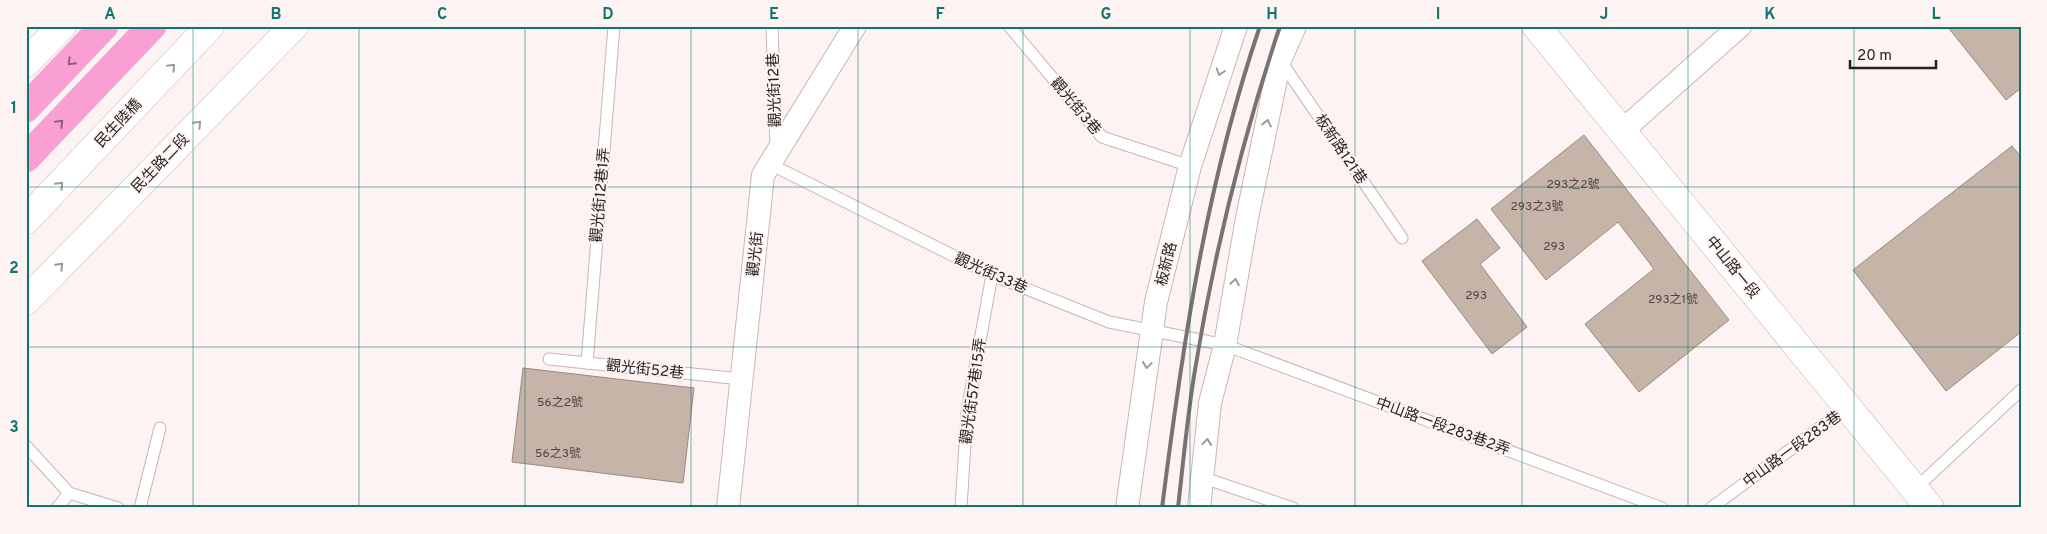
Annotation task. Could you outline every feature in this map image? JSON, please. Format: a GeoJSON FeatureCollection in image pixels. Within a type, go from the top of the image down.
{"type":"FeatureCollection","features":[{"type":"Feature","properties":{"kind":"highway"},"geometry":{"type":"LineString","coordinates":[[26,108],[104,26]]}},
{"type":"Feature","properties":{"kind":"highway"},"geometry":{"type":"LineString","coordinates":[[26,158],[152,26]]}},
{"type":"Feature","properties":{"kind":"main road"},"geometry":{"type":"LineString","coordinates":[[26,64],[62,26]]}},
{"type":"Feature","properties":{"kind":"main road","name":"民生陸橋"},"geometry":{"type":"LineString","coordinates":[[26,220],[210,26]]}},
{"type":"Feature","properties":{"kind":"main road","name":"民生路二段"},"geometry":{"type":"LineString","coordinates":[[26,301],[294,26]]}},
{"type":"Feature","properties":{"kind":"main road","name":"中山路一段"},"geometry":{"type":"LineString","coordinates":[[1536,26],[1923,498]]}},
{"type":"Feature","properties":{"kind":"street","name":"觀光街"},"geometry":{"type":"LineString","coordinates":[[728,508],[763,175],[855,26]]}},
{"type":"Feature","properties":{"kind":"street","name":"板新路"},"geometry":{"type":"LineString","coordinates":[[1127,508],[1156,302],[1190,166],[1236,26]]}},
{"type":"Feature","properties":{"kind":"street"},"geometry":{"type":"LineString","coordinates":[[1199,508],[1204,478],[1210,403],[1225,345],[1247,218],[1280,60],[1295,26]]}},
{"type":"Feature","properties":{"kind":"street"},"geometry":{"type":"LineString","coordinates":[[1622,131],[1740,26]]}},
{"type":"Feature","properties":{"kind":"lane","name":"觀光街12巷1弄"},"geometry":{"type":"LineString","coordinates":[[587,363],[614,26]]}},
{"type":"Feature","properties":{"kind":"lane","name":"觀光街12巷"},"geometry":{"type":"LineString","coordinates":[[772,26],[773,159]]}},
{"type":"Feature","properties":{"kind":"lane","name":"觀光街3巷"},"geometry":{"type":"LineString","coordinates":[[1009,26],[1102,137],[1190,166]]}},
{"type":"Feature","properties":{"kind":"lane","name":"板新路121巷"},"geometry":{"type":"LineString","coordinates":[[1280,60],[1402,238]]}},
{"type":"Feature","properties":{"kind":"lane","name":"觀光街33巷"},"geometry":{"type":"LineString","coordinates":[[773,159],[992,275],[1109,322],[1225,345]]}},
{"type":"Feature","properties":{"kind":"lane","name":"觀光街57巷15弄"},"geometry":{"type":"LineString","coordinates":[[961,508],[967,412],[992,275]]}},
{"type":"Feature","properties":{"kind":"lane","name":"中山路一段283巷2弄"},"geometry":{"type":"LineString","coordinates":[[1225,345],[1662,508]]}},
{"type":"Feature","properties":{"kind":"lane","name":"觀光街52巷"},"geometry":{"type":"LineString","coordinates":[[549,359],[741,379]]}},
{"type":"Feature","properties":{"kind":"lane"},"geometry":{"type":"LineString","coordinates":[[1923,498],[2021,390]]}},
{"type":"Feature","properties":{"kind":"lane","name":"中山路一段283巷"},"geometry":{"type":"LineString","coordinates":[[1711,508],[1848,407]]}},
{"type":"Feature","properties":{"kind":"lane"},"geometry":{"type":"LineString","coordinates":[[140,508],[160,428]]}},
{"type":"Feature","properties":{"kind":"lane"},"geometry":{"type":"LineString","coordinates":[[26,446],[69,493],[118,508]]}},
{"type":"Feature","properties":{"kind":"lane"},"geometry":{"type":"LineString","coordinates":[[1204,478],[1293,508]]}},
{"type":"Feature","properties":{"kind":"lane"},"geometry":{"type":"LineString","coordinates":[[57,508],[69,493]]}},
{"type":"Feature","properties":{"kind":"building"},"geometry":{"type":"Polygon","coordinates":[[[1947,26],[2021,26],[2021,88],[2006,100],[1947,26]]]}},
{"type":"Feature","properties":{"kind":"building"},"geometry":{"type":"Polygon","coordinates":[[[1584,135],[1729,320],[1639,392],[1585,324],[1654,269],[1618,222],[1546,280],[1491,209],[1584,135]]]}},
{"type":"Feature","properties":{"kind":"building"},"geometry":{"type":"Polygon","coordinates":[[[2012,146],[2021,157],[2021,332],[1946,391],[1853,270],[2012,146]]]}},
{"type":"Feature","properties":{"kind":"building"},"geometry":{"type":"Polygon","coordinates":[[[1477,219],[1500,248],[1480,264],[1527,327],[1492,354],[1422,261],[1477,219]]]}},
{"type":"Feature","properties":{"kind":"building"},"geometry":{"type":"Polygon","coordinates":[[[523,368],[694,388],[683,483],[512,462],[523,368]]]}},
{"type":"Feature","properties":{"kind":"railway"},"geometry":{"type":"LineString","coordinates":[[1162,508],[1188,324],[1199,264],[1225,145],[1260,26]]}},
{"type":"Feature","properties":{"kind":"railway"},"geometry":{"type":"LineString","coordinates":[[1178,508],[1192,392],[1210,287],[1241,155],[1280,26]]}}]}
